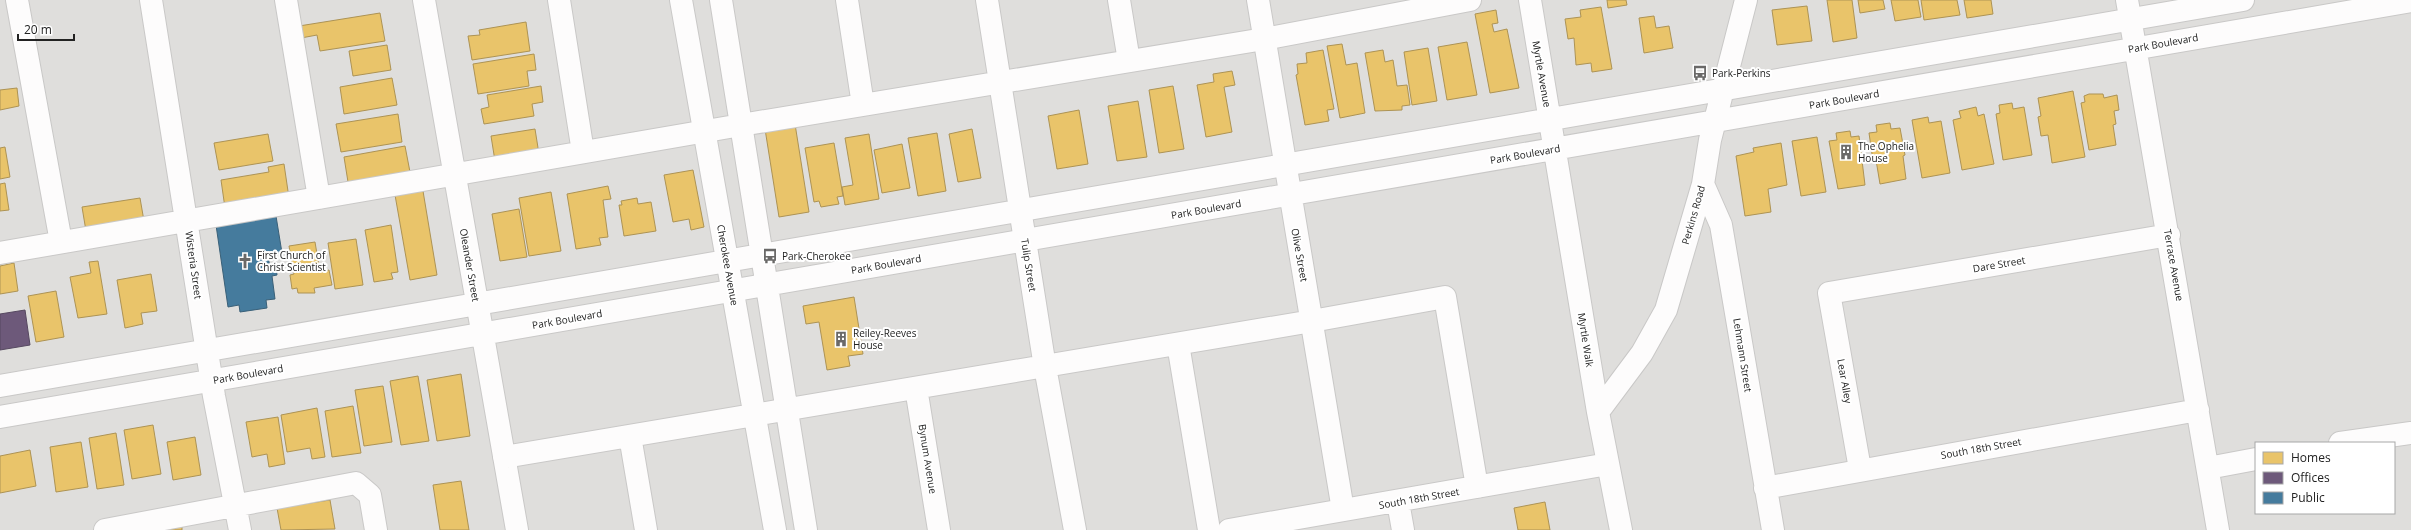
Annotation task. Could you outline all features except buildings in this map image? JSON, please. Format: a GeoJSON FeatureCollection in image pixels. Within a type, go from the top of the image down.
{"type":"FeatureCollection","features":[{"type":"Feature","properties":{"kind":"street"},"geometry":{"type":"LineString","coordinates":[[18,0],[61,242]]}},
{"type":"Feature","properties":{"kind":"street","name":"Wisteria Street"},"geometry":{"type":"LineString","coordinates":[[151,0],[212,380],[240,530]]}},
{"type":"Feature","properties":{"kind":"street"},"geometry":{"type":"LineString","coordinates":[[286,0],[319,198]]}},
{"type":"Feature","properties":{"kind":"street","name":"Oleander Street"},"geometry":{"type":"LineString","coordinates":[[424,0],[517,530]]}},
{"type":"Feature","properties":{"kind":"street"},"geometry":{"type":"LineString","coordinates":[[559,0],[583,152]]}},
{"type":"Feature","properties":{"kind":"street","name":"Cherokee Avenue"},"geometry":{"type":"LineString","coordinates":[[681,0],[775,530]]}},
{"type":"Feature","properties":{"kind":"street"},"geometry":{"type":"LineString","coordinates":[[721,0],[806,530]]}},
{"type":"Feature","properties":{"kind":"street"},"geometry":{"type":"LineString","coordinates":[[847,0],[863,105]]}},
{"type":"Feature","properties":{"kind":"street","name":"Tulip Street"},"geometry":{"type":"LineString","coordinates":[[987,0],[1045,367],[1075,530]]}},
{"type":"Feature","properties":{"kind":"street"},"geometry":{"type":"LineString","coordinates":[[1119,0],[1129,61]]}},
{"type":"Feature","properties":{"kind":"street","name":"Olive Street"},"geometry":{"type":"LineString","coordinates":[[1258,0],[1343,510]]}},
{"type":"Feature","properties":{"kind":"street"},"geometry":{"type":"LineString","coordinates":[[0,252],[741,125],[1264,39],[1393,7],[1470,0]]}},
{"type":"Feature","properties":{"kind":"street","name":"Myrtle Avenue"},"geometry":{"type":"LineString","coordinates":[[1530,0],[1555,148]]}},
{"type":"Feature","properties":{"kind":"street","name":"Perkins Road"},"geometry":{"type":"LineString","coordinates":[[1598,412],[1642,353],[1666,310],[1703,184],[1714,122],[1746,0]]}},
{"type":"Feature","properties":{"kind":"street"},"geometry":{"type":"LineString","coordinates":[[0,386],[1722,90],[2129,10],[2243,0]]}},
{"type":"Feature","properties":{"kind":"street","name":"Park Boulevard"},"geometry":{"type":"LineString","coordinates":[[0,417],[2411,1]]}},
{"type":"Feature","properties":{"kind":"street","name":"Terrace Avenue"},"geometry":{"type":"LineString","coordinates":[[2129,10],[2169,235],[2218,530]]}},
{"type":"Feature","properties":{"kind":"street","name":"Myrtle Walk"},"geometry":{"type":"LineString","coordinates":[[1555,148],[1598,412],[1621,530]]}},
{"type":"Feature","properties":{"kind":"street","name":"Lehmann Street"},"geometry":{"type":"LineString","coordinates":[[1703,184],[1722,225],[1773,530]]}},
{"type":"Feature","properties":{"kind":"street","name":"Dare Street"},"geometry":{"type":"LineString","coordinates":[[1829,293],[2169,235]]}},
{"type":"Feature","properties":{"kind":"street","name":"Lear Alley"},"geometry":{"type":"LineString","coordinates":[[1829,293],[1860,469]]}},
{"type":"Feature","properties":{"kind":"street"},"geometry":{"type":"LineString","coordinates":[[504,457],[1045,367],[1445,297],[1477,487]]}},
{"type":"Feature","properties":{"kind":"street"},"geometry":{"type":"LineString","coordinates":[[1178,344],[1209,530]]}},
{"type":"Feature","properties":{"kind":"street","name":"Bynum Avenue"},"geometry":{"type":"LineString","coordinates":[[916,388],[940,530]]}},
{"type":"Feature","properties":{"kind":"street","name":"South 18th Street"},"geometry":{"type":"LineString","coordinates":[[1765,488],[1860,469],[2198,410]]}},
{"type":"Feature","properties":{"kind":"street"},"geometry":{"type":"LineString","coordinates":[[2347,442],[2411,433]]}},
{"type":"Feature","properties":{"kind":"street"},"geometry":{"type":"LineString","coordinates":[[630,436],[646,530]]}},
{"type":"Feature","properties":{"kind":"street"},"geometry":{"type":"LineString","coordinates":[[2208,468],[2255,459]]}},
{"type":"Feature","properties":{"kind":"street","name":"South 18th Street"},"geometry":{"type":"LineString","coordinates":[[1229,530],[1398,502],[1608,464]]}},
{"type":"Feature","properties":{"kind":"street"},"geometry":{"type":"LineString","coordinates":[[105,530],[356,483],[370,495],[376,530]]}},
{"type":"Feature","properties":{"kind":"street"},"geometry":{"type":"LineString","coordinates":[[1398,502],[1403,530]]}},
{"type":"Feature","properties":{"kind":"shaded area"},"geometry":{"type":"Polygon","coordinates":[[[0,0],[2411,0],[2411,530],[0,530],[0,0]]]}},
{"type":"Feature","properties":{"kind":"place","name":"Park-Perkins"},"geometry":{"type":"Point","coordinates":[1700,73]}},
{"type":"Feature","properties":{"kind":"place","name":"The Ophelia House"},"geometry":{"type":"Point","coordinates":[1846,152]}},
{"type":"Feature","properties":{"kind":"place","name":"Park-Cherokee"},"geometry":{"type":"Point","coordinates":[770,256]}},
{"type":"Feature","properties":{"kind":"place","name":"First Church of Christ Scientist"},"geometry":{"type":"Point","coordinates":[245,261]}},
{"type":"Feature","properties":{"kind":"place","name":"Reiley-Reeves House"},"geometry":{"type":"Point","coordinates":[841,339]}}]}
